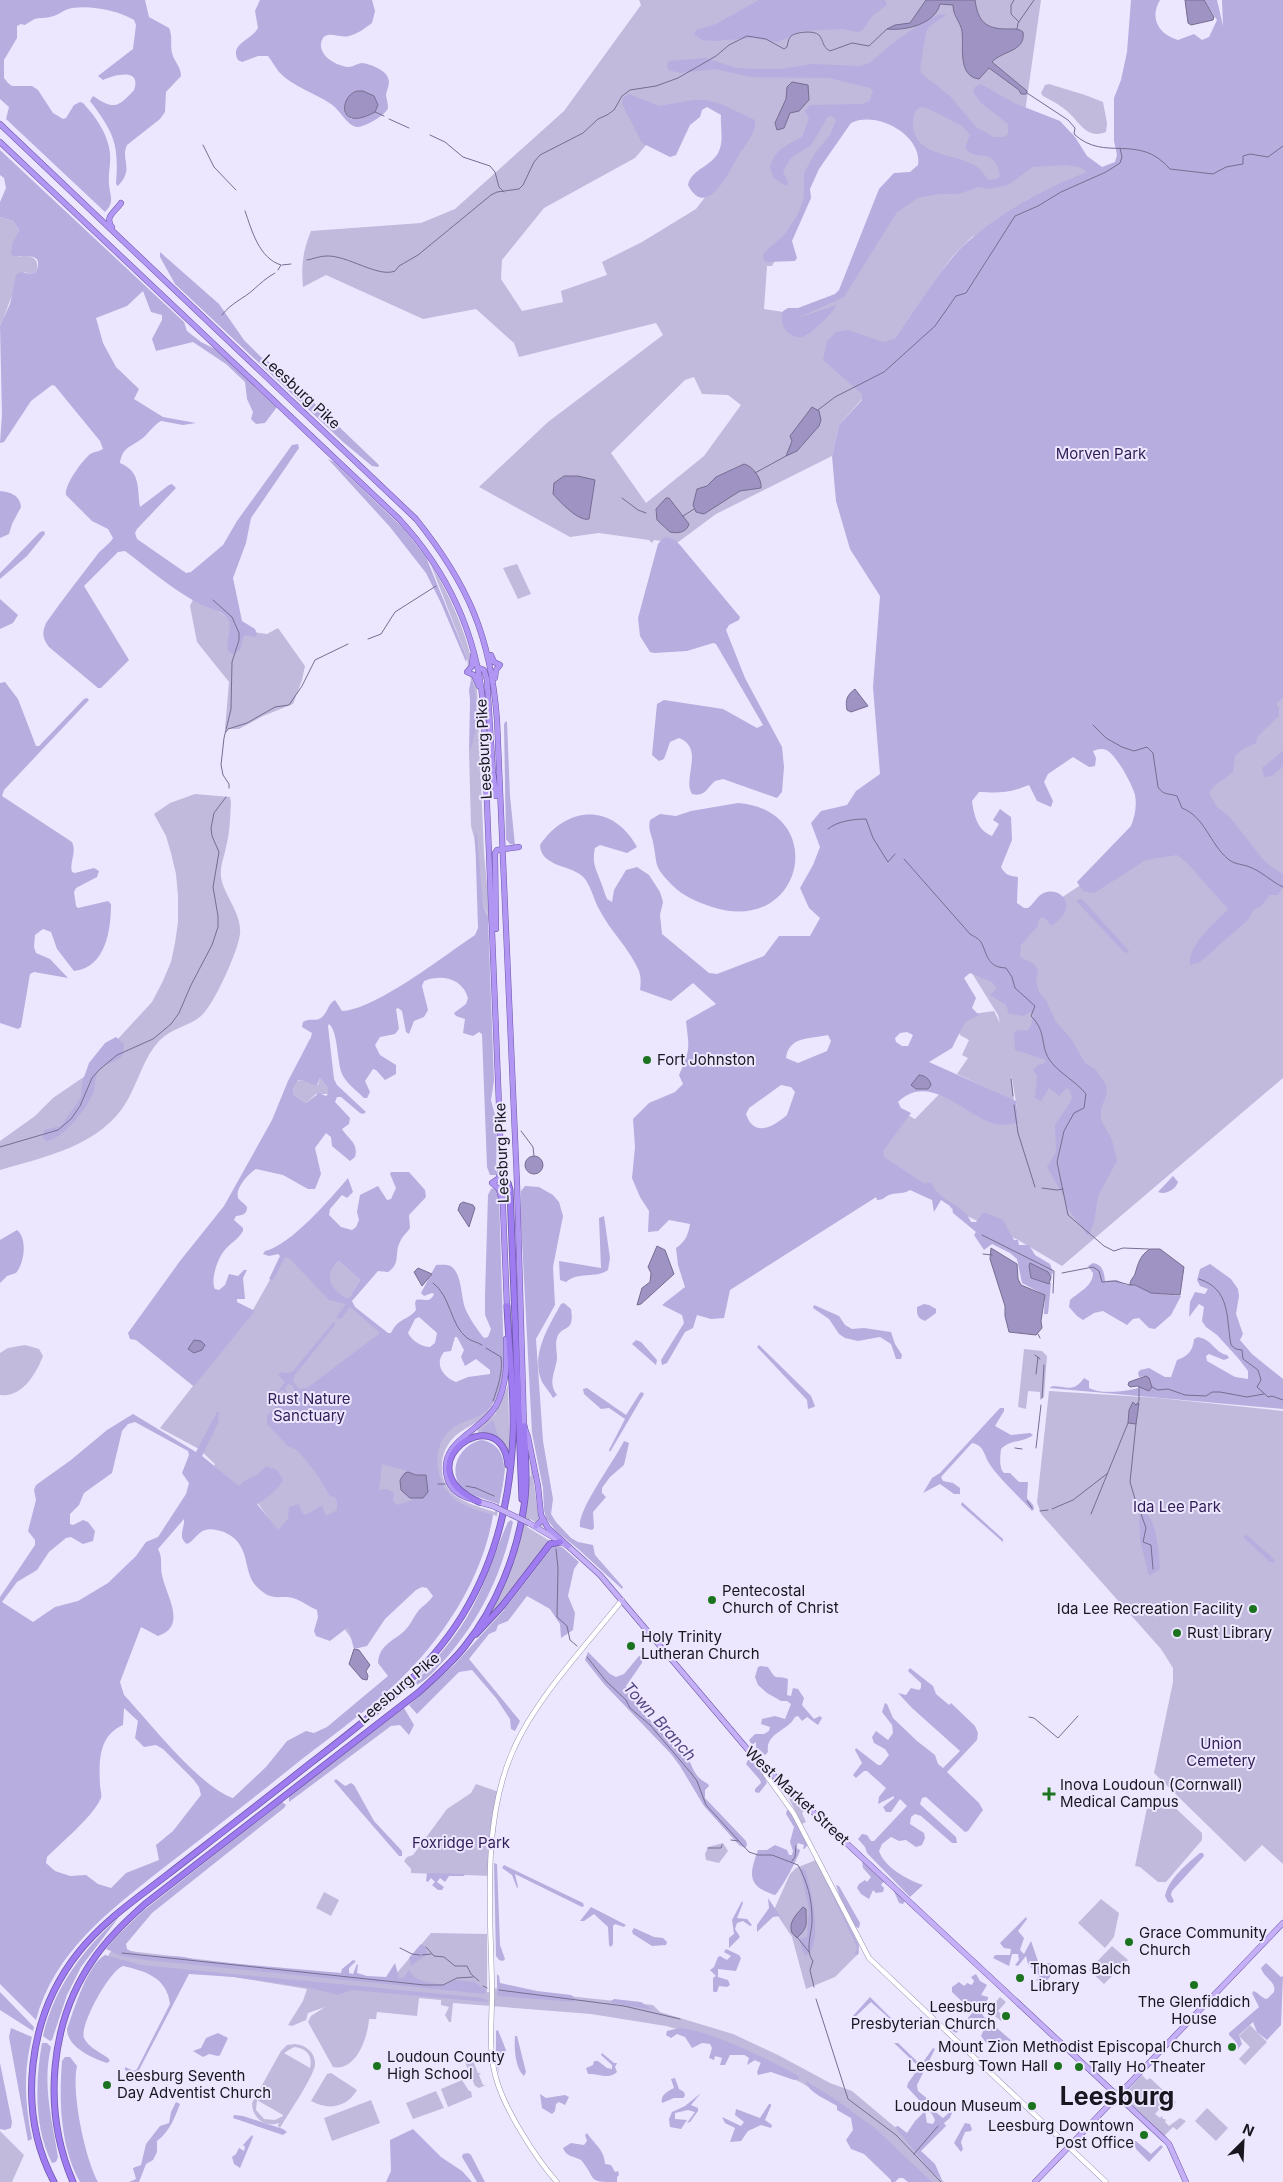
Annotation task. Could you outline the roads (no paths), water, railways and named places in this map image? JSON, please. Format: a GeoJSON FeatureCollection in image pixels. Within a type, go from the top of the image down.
{"type":"FeatureCollection","features":[{"type":"Feature","properties":{"kind":"highway","name":"Leesburg Pike"},"geometry":{"type":"LineString","coordinates":[[0,124],[416,519],[458,577],[470,600],[486,643],[494,692],[517,1182],[526,1467],[524,1506],[518,1535],[507,1570],[490,1606],[466,1645],[443,1670],[419,1692],[145,1904],[113,1934],[95,1957],[76,1989],[69,2007],[59,2038],[54,2072],[54,2099],[59,2137],[73,2182]]}},
{"type":"Feature","properties":{"kind":"highway","name":"Leesburg Pike"},"geometry":{"type":"LineString","coordinates":[[0,142],[405,525],[426,551],[449,586],[464,619],[474,647],[482,692],[513,1433],[510,1478],[497,1537],[477,1590],[453,1629],[423,1668],[404,1688],[353,1730],[122,1910],[90,1938],[69,1964],[51,1997],[41,2023],[35,2048],[31,2082],[32,2111],[36,2134],[43,2157],[54,2182]]}},
{"type":"Feature","properties":{"kind":"highway"},"geometry":{"type":"LineString","coordinates":[[121,204],[109,217],[109,223],[135,252]]}},
{"type":"Feature","properties":{"kind":"highway"},"geometry":{"type":"LineString","coordinates":[[486,643],[494,662],[500,665],[496,670],[494,692]]}},
{"type":"Feature","properties":{"kind":"highway"},"geometry":{"type":"LineString","coordinates":[[474,647],[473,664],[467,672],[476,678],[482,692]]}},
{"type":"Feature","properties":{"kind":"highway"},"geometry":{"type":"LineString","coordinates":[[479,668],[484,670],[487,680],[493,773],[500,814]]}},
{"type":"Feature","properties":{"kind":"highway"},"geometry":{"type":"LineString","coordinates":[[494,971],[496,948],[495,854],[496,851],[501,849],[519,847]]}},
{"type":"Feature","properties":{"kind":"highway"},"geometry":{"type":"LineString","coordinates":[[502,1152],[500,1176],[492,1183],[499,1189],[504,1207]]}},
{"type":"Feature","properties":{"kind":"highway"},"geometry":{"type":"LineString","coordinates":[[503,1182],[508,1183],[510,1190],[521,1495],[524,1506]]}},
{"type":"Feature","properties":{"kind":"highway"},"geometry":{"type":"LineString","coordinates":[[479,1502],[463,1497],[453,1490],[446,1474],[446,1462],[452,1446],[487,1419],[500,1397],[507,1362],[507,1306]]}},
{"type":"Feature","properties":{"kind":"highway"},"geometry":{"type":"LineString","coordinates":[[524,1426],[528,1437],[542,1519],[548,1528],[568,1546]]}},
{"type":"Feature","properties":{"kind":"highway"},"geometry":{"type":"LineString","coordinates":[[479,1502],[457,1489],[450,1472],[453,1453],[463,1441],[481,1435],[497,1442],[506,1454],[510,1478]]}},
{"type":"Feature","properties":{"kind":"highway"},"geometry":{"type":"LineString","coordinates":[[536,1526],[542,1519]]}},
{"type":"Feature","properties":{"kind":"highway"},"geometry":{"type":"LineString","coordinates":[[466,1645],[503,1604],[550,1544],[560,1542]]}},
{"type":"Feature","properties":{"kind":"main road","name":"West Market Street"},"geometry":{"type":"LineString","coordinates":[[479,1502],[493,1506],[536,1526],[568,1546],[600,1576],[754,1757],[1165,2140],[1178,2158],[1186,2182]]}},
{"type":"Feature","properties":{"kind":"main road"},"geometry":{"type":"LineString","coordinates":[[557,2182],[510,2112],[495,2076],[492,2040],[492,1846],[501,1786],[508,1761],[519,1738],[541,1702],[622,1600]]}},
{"type":"Feature","properties":{"kind":"main road"},"geometry":{"type":"LineString","coordinates":[[754,1757],[794,1814],[866,1955],[1106,2182]]}},
{"type":"Feature","properties":{"kind":"main road"},"geometry":{"type":"LineString","coordinates":[[1035,2182],[1283,1923]]}},
{"type":"Feature","properties":{"kind":"waterway"},"geometry":{"type":"LineString","coordinates":[[1014,0],[1011,5],[1011,14],[1019,22]]}},
{"type":"Feature","properties":{"kind":"waterway"},"geometry":{"type":"LineString","coordinates":[[1017,29],[1018,23],[1034,0]]}},
{"type":"Feature","properties":{"kind":"waterway"},"geometry":{"type":"LineString","coordinates":[[307,260],[324,256],[335,257],[371,269],[388,272],[395,271],[399,266],[418,255],[491,195],[497,192],[519,189],[540,155],[583,133],[598,119],[614,110],[622,96],[630,90],[656,86],[678,78],[716,56],[729,45],[747,36],[766,39],[784,49],[793,35],[813,32],[819,35],[826,48],[830,51],[852,43],[869,46],[887,29]]}},
{"type":"Feature","properties":{"kind":"waterway"},"geometry":{"type":"LineString","coordinates":[[1027,93],[1068,120],[1075,128],[1074,134],[1086,142],[1098,146],[1146,152],[1158,158],[1170,169],[1213,174],[1226,167],[1243,164],[1243,156],[1250,154],[1268,157],[1283,146]]}},
{"type":"Feature","properties":{"kind":"waterway"},"geometry":{"type":"LineString","coordinates":[[375,112],[384,116]]}},
{"type":"Feature","properties":{"kind":"waterway"},"geometry":{"type":"LineString","coordinates":[[389,119],[409,128]]}},
{"type":"Feature","properties":{"kind":"waterway"},"geometry":{"type":"LineString","coordinates":[[430,135],[445,142],[463,157],[490,166],[495,172],[499,187],[504,192]]}},
{"type":"Feature","properties":{"kind":"waterway"},"geometry":{"type":"LineString","coordinates":[[203,145],[214,167],[236,190]]}},
{"type":"Feature","properties":{"kind":"waterway"},"geometry":{"type":"LineString","coordinates":[[818,410],[835,397],[884,372],[935,326],[956,296],[966,293],[1015,216],[1038,206],[1061,192],[1106,172],[1120,163],[1122,157],[1120,148]]}},
{"type":"Feature","properties":{"kind":"waterway"},"geometry":{"type":"LineString","coordinates":[[245,211],[257,243],[267,256],[281,265],[278,270]]}},
{"type":"Feature","properties":{"kind":"waterway"},"geometry":{"type":"LineString","coordinates":[[282,265],[291,264]]}},
{"type":"Feature","properties":{"kind":"waterway"},"geometry":{"type":"LineString","coordinates":[[222,315],[233,304],[275,273]]}},
{"type":"Feature","properties":{"kind":"waterway"},"geometry":{"type":"LineString","coordinates":[[755,473],[786,456]]}},
{"type":"Feature","properties":{"kind":"waterway"},"geometry":{"type":"LineString","coordinates":[[622,498],[638,510],[646,513]]}},
{"type":"Feature","properties":{"kind":"waterway"},"geometry":{"type":"LineString","coordinates":[[683,516],[694,509]]}},
{"type":"Feature","properties":{"kind":"waterway"},"geometry":{"type":"LineString","coordinates":[[368,639],[381,634],[395,612],[436,586]]}},
{"type":"Feature","properties":{"kind":"waterway"},"geometry":{"type":"LineString","coordinates":[[213,600],[232,617],[239,633],[239,640],[232,662],[231,709],[224,738],[221,765],[229,788]]}},
{"type":"Feature","properties":{"kind":"waterway"},"geometry":{"type":"LineString","coordinates":[[226,732],[228,729],[247,723],[275,707],[289,705],[302,686],[315,660],[348,644]]}},
{"type":"Feature","properties":{"kind":"waterway"},"geometry":{"type":"LineString","coordinates":[[1093,725],[1106,738],[1122,747],[1134,751],[1147,747],[1153,753],[1160,790],[1177,796],[1182,808],[1190,812],[1202,824],[1216,846],[1228,859],[1262,873],[1283,887]]}},
{"type":"Feature","properties":{"kind":"waterway"},"geometry":{"type":"LineString","coordinates":[[0,1147],[58,1130],[71,1119],[80,1106],[92,1078],[99,1070],[117,1055],[153,1039],[171,1024],[179,1013],[212,945],[218,927],[213,887],[219,852],[212,836],[211,828],[214,813],[226,797]]}},
{"type":"Feature","properties":{"kind":"waterway"},"geometry":{"type":"LineString","coordinates":[[828,829],[841,822],[866,819],[873,838],[888,862],[895,854]]}},
{"type":"Feature","properties":{"kind":"waterway"},"geometry":{"type":"LineString","coordinates":[[904,859],[970,934],[980,941],[987,957],[992,963],[1006,968],[1012,977],[1015,988],[1035,1006],[1031,1016],[1039,1028],[1049,1059],[1057,1069],[1086,1094],[1084,1108],[1074,1113],[1064,1131],[1057,1162],[1068,1215],[1104,1246],[1114,1251],[1123,1248],[1149,1249]]}},
{"type":"Feature","properties":{"kind":"waterway"},"geometry":{"type":"LineString","coordinates":[[1011,1079],[1013,1096]]}},
{"type":"Feature","properties":{"kind":"waterway"},"geometry":{"type":"LineString","coordinates":[[1014,1105],[1018,1133],[1035,1187]]}},
{"type":"Feature","properties":{"kind":"waterway"},"geometry":{"type":"LineString","coordinates":[[521,1131],[533,1147],[534,1156]]}},
{"type":"Feature","properties":{"kind":"waterway"},"geometry":{"type":"LineString","coordinates":[[1042,1188],[1063,1189]]}},
{"type":"Feature","properties":{"kind":"waterway"},"geometry":{"type":"LineString","coordinates":[[982,1235],[1054,1271],[1053,1293]]}},
{"type":"Feature","properties":{"kind":"waterway"},"geometry":{"type":"LineString","coordinates":[[983,1254],[992,1255]]}},
{"type":"Feature","properties":{"kind":"waterway"},"geometry":{"type":"LineString","coordinates":[[1062,1273],[1093,1267],[1099,1271],[1102,1282],[1115,1281],[1130,1285]]}},
{"type":"Feature","properties":{"kind":"waterway"},"geometry":{"type":"LineString","coordinates":[[1199,1279],[1217,1290],[1222,1297],[1227,1315],[1231,1345],[1236,1349],[1242,1350],[1243,1359],[1258,1370],[1261,1380],[1257,1387],[1268,1397],[1272,1396],[1283,1400]]}},
{"type":"Feature","properties":{"kind":"waterway"},"geometry":{"type":"LineString","coordinates":[[433,1283],[444,1295],[461,1332],[469,1339],[482,1345]]}},
{"type":"Feature","properties":{"kind":"waterway"},"geometry":{"type":"LineString","coordinates":[[1038,1334],[1040,1338]]}},
{"type":"Feature","properties":{"kind":"waterway"},"geometry":{"type":"LineString","coordinates":[[486,1348],[501,1357],[501,1374],[493,1401]]}},
{"type":"Feature","properties":{"kind":"waterway"},"geometry":{"type":"LineString","coordinates":[[1035,1355],[1040,1359]]}},
{"type":"Feature","properties":{"kind":"waterway"},"geometry":{"type":"LineString","coordinates":[[1036,1374],[1038,1357]]}},
{"type":"Feature","properties":{"kind":"waterway"},"geometry":{"type":"LineString","coordinates":[[1042,1398],[1044,1365]]}},
{"type":"Feature","properties":{"kind":"waterway"},"geometry":{"type":"LineString","coordinates":[[1136,1405],[1139,1401],[1139,1387]]}},
{"type":"Feature","properties":{"kind":"waterway"},"geometry":{"type":"LineString","coordinates":[[1152,1387],[1158,1390],[1168,1389],[1185,1395],[1206,1396],[1212,1392],[1220,1392],[1247,1397],[1264,1394]]}},
{"type":"Feature","properties":{"kind":"waterway"},"geometry":{"type":"LineString","coordinates":[[1036,1448],[1041,1405]]}},
{"type":"Feature","properties":{"kind":"waterway"},"geometry":{"type":"LineString","coordinates":[[1091,1514],[1128,1423]]}},
{"type":"Feature","properties":{"kind":"waterway"},"geometry":{"type":"LineString","coordinates":[[1135,1499],[1130,1482],[1136,1424]]}},
{"type":"Feature","properties":{"kind":"waterway"},"geometry":{"type":"LineString","coordinates":[[1015,1448],[1022,1449]]}},
{"type":"Feature","properties":{"kind":"waterway"},"geometry":{"type":"LineString","coordinates":[[1052,1509],[1073,1500],[1108,1473]]}},
{"type":"Feature","properties":{"kind":"waterway"},"geometry":{"type":"LineString","coordinates":[[438,1484],[445,1484]]}},
{"type":"Feature","properties":{"kind":"waterway"},"geometry":{"type":"LineString","coordinates":[[466,1486],[494,1496]]}},
{"type":"Feature","properties":{"kind":"waterway"},"geometry":{"type":"LineString","coordinates":[[1027,1501],[1032,1508]]}},
{"type":"Feature","properties":{"kind":"waterway"},"geometry":{"type":"LineString","coordinates":[[1139,1508],[1146,1528],[1143,1542],[1151,1545],[1153,1569]]}},
{"type":"Feature","properties":{"kind":"waterway"},"geometry":{"type":"LineString","coordinates":[[1040,1511],[1048,1510]]}},
{"type":"Feature","properties":{"kind":"waterway","name":"Town Branch"},"geometry":{"type":"LineString","coordinates":[[556,1549],[558,1568],[557,1617],[567,1626],[570,1640],[577,1646]]}},
{"type":"Feature","properties":{"kind":"waterway","name":"Town Branch"},"geometry":{"type":"LineString","coordinates":[[587,1657],[606,1681],[626,1700],[630,1708],[650,1725],[691,1773],[697,1781],[706,1805],[749,1852],[758,1855],[772,1855],[798,1865],[804,1877],[811,1904],[812,1923],[809,1951],[813,1961],[810,1970],[814,1987]]}},
{"type":"Feature","properties":{"kind":"waterway"},"geometry":{"type":"LineString","coordinates":[[1029,1717],[1034,1718],[1058,1738],[1078,1716]]}},
{"type":"Feature","properties":{"kind":"waterway","name":"Town Branch"},"geometry":{"type":"LineString","coordinates":[[731,1840],[738,1841]]}},
{"type":"Feature","properties":{"kind":"waterway"},"geometry":{"type":"LineString","coordinates":[[708,1848],[721,1848],[722,1845]]}},
{"type":"Feature","properties":{"kind":"waterway"},"geometry":{"type":"LineString","coordinates":[[792,1861],[795,1857],[796,1846]]}},
{"type":"Feature","properties":{"kind":"waterway"},"geometry":{"type":"LineString","coordinates":[[797,1937],[809,1952]]}},
{"type":"Feature","properties":{"kind":"waterway"},"geometry":{"type":"LineString","coordinates":[[426,1947],[434,1956],[444,1957],[455,1966],[467,1966],[471,1974],[479,1981]]}},
{"type":"Feature","properties":{"kind":"waterway"},"geometry":{"type":"LineString","coordinates":[[400,1948],[412,1954],[420,1955]]}},
{"type":"Feature","properties":{"kind":"waterway"},"geometry":{"type":"LineString","coordinates":[[122,1953],[424,1985],[443,1985],[457,1978],[473,1977]]}},
{"type":"Feature","properties":{"kind":"waterway"},"geometry":{"type":"LineString","coordinates":[[422,1955],[431,1954]]}},
{"type":"Feature","properties":{"kind":"waterway"},"geometry":{"type":"LineString","coordinates":[[483,1986],[487,1988]]}},
{"type":"Feature","properties":{"kind":"waterway"},"geometry":{"type":"LineString","coordinates":[[499,1990],[624,2006],[680,2019]]}},
{"type":"Feature","properties":{"kind":"waterway","name":"Town Branch"},"geometry":{"type":"LineString","coordinates":[[816,1999],[848,2099],[896,2135],[941,2182]]}},
{"type":"Feature","properties":{"kind":"waterway"},"geometry":{"type":"LineString","coordinates":[[914,2154],[938,2126]]}},
{"type":"Feature","properties":{"kind":"place","name":"Fort Johnston"},"geometry":{"type":"Point","coordinates":[647,1060]}},
{"type":"Feature","properties":{"kind":"place","name":"Pentecostal Church of Christ"},"geometry":{"type":"Point","coordinates":[712,1600]}},
{"type":"Feature","properties":{"kind":"place","name":"Ida Lee Recreation Facility"},"geometry":{"type":"Point","coordinates":[1253,1609]}},
{"type":"Feature","properties":{"kind":"place","name":"Rust Library"},"geometry":{"type":"Point","coordinates":[1177,1633]}},
{"type":"Feature","properties":{"kind":"place","name":"Holy Trinity Lutheran Church"},"geometry":{"type":"Point","coordinates":[631,1646]}},
{"type":"Feature","properties":{"kind":"place","name":"Inova Loudoun (Cornwall) Medical Campus"},"geometry":{"type":"Point","coordinates":[1049,1794]}},
{"type":"Feature","properties":{"kind":"place","name":"Grace Community Church"},"geometry":{"type":"Point","coordinates":[1129,1942]}},
{"type":"Feature","properties":{"kind":"place","name":"Thomas Balch Library"},"geometry":{"type":"Point","coordinates":[1020,1978]}},
{"type":"Feature","properties":{"kind":"place","name":"The Glenfiddich House"},"geometry":{"type":"Point","coordinates":[1194,1985]}},
{"type":"Feature","properties":{"kind":"place","name":"Leesburg Presbyterian Church"},"geometry":{"type":"Point","coordinates":[1006,2016]}},
{"type":"Feature","properties":{"kind":"place","name":"Mount Zion Methodist Episcopal Church"},"geometry":{"type":"Point","coordinates":[1232,2047]}},
{"type":"Feature","properties":{"kind":"place","name":"Loudoun County High School"},"geometry":{"type":"Point","coordinates":[377,2066]}},
{"type":"Feature","properties":{"kind":"place","name":"Leesburg Town Hall"},"geometry":{"type":"Point","coordinates":[1058,2066]}},
{"type":"Feature","properties":{"kind":"place","name":"Tally Ho Theater"},"geometry":{"type":"Point","coordinates":[1079,2067]}},
{"type":"Feature","properties":{"kind":"place","name":"Leesburg Seventh Day Adventist Church"},"geometry":{"type":"Point","coordinates":[107,2085]}},
{"type":"Feature","properties":{"kind":"place","name":"Loudoun Museum"},"geometry":{"type":"Point","coordinates":[1032,2106]}},
{"type":"Feature","properties":{"kind":"place","name":"Leesburg Downtown Post Office"},"geometry":{"type":"Point","coordinates":[1144,2135]}},
{"type":"Feature","properties":{"kind":"district","name":"Leesburg"},"geometry":{"type":"Point","coordinates":[1117,2096]}},
{"type":"Feature","properties":{"kind":"park label","name":"Morven Park"},"geometry":{"type":"Point","coordinates":[1101,454]}},
{"type":"Feature","properties":{"kind":"park label","name":"Rust Nature Sanctuary"},"geometry":{"type":"Point","coordinates":[309,1408]}},
{"type":"Feature","properties":{"kind":"park label","name":"Ida Lee Park"},"geometry":{"type":"Point","coordinates":[1177,1507]}},
{"type":"Feature","properties":{"kind":"park label","name":"Union Cemetery"},"geometry":{"type":"Point","coordinates":[1221,1752]}},
{"type":"Feature","properties":{"kind":"park label","name":"Foxridge Park"},"geometry":{"type":"Point","coordinates":[461,1843]}}]}
